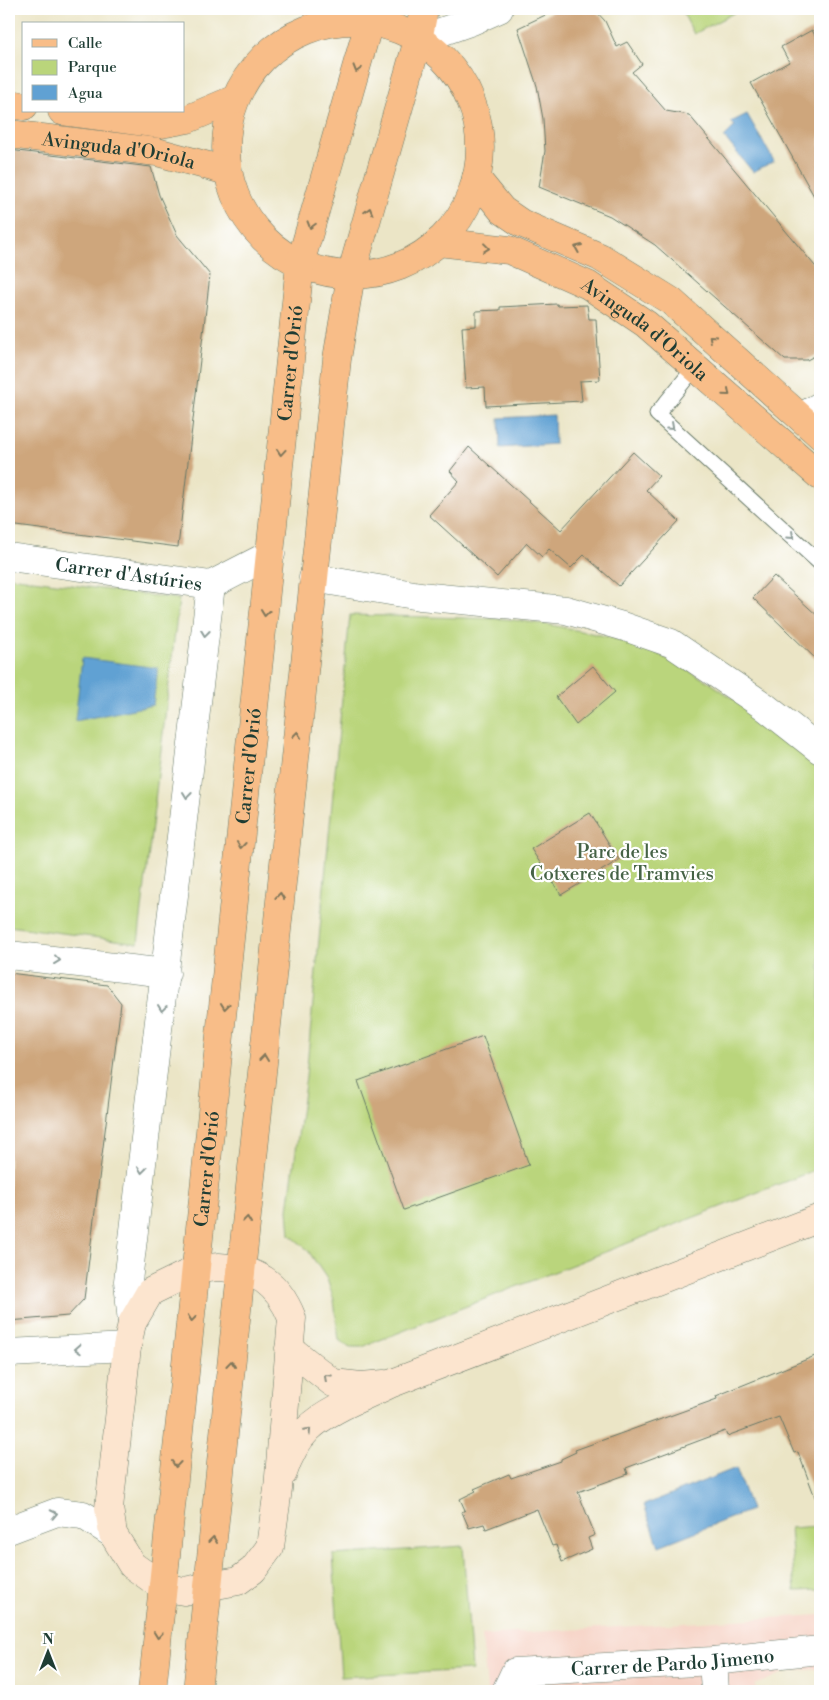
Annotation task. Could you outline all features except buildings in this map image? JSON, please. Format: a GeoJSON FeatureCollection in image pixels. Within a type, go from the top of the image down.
{"type":"FeatureCollection","features":[{"type":"Feature","properties":{"kind":"main road"},"geometry":{"type":"LineString","coordinates":[[197,1691],[337,359],[351,275],[418,40],[424,9]]}},
{"type":"Feature","properties":{"kind":"main road"},"geometry":{"type":"LineString","coordinates":[[372,16],[418,40],[440,56],[457,76],[470,100],[480,152],[476,178],[464,209],[455,224],[438,242],[419,256],[398,267],[375,273],[351,275],[325,272],[300,264],[266,241],[240,209],[227,171],[225,135],[235,99],[248,75],[267,54],[290,37],[324,25],[372,16]]}},
{"type":"Feature","properties":{"kind":"main road","name":"Carrer d'Orió"},"geometry":{"type":"LineString","coordinates":[[152,1691],[300,264],[372,16]]}},
{"type":"Feature","properties":{"kind":"main road","name":"Avinguda d'Oriola"},"geometry":{"type":"LineString","coordinates":[[70,112],[162,124],[188,119],[235,99]]}},
{"type":"Feature","properties":{"kind":"main road"},"geometry":{"type":"LineString","coordinates":[[9,104],[22,106]]}},
{"type":"Feature","properties":{"kind":"main road","name":"Avinguda d'Oriola"},"geometry":{"type":"LineString","coordinates":[[9,134],[157,152],[227,171]]}},
{"type":"Feature","properties":{"kind":"main road","name":"Avinguda d'Oriola"},"geometry":{"type":"LineString","coordinates":[[476,178],[502,210],[521,223],[600,257],[671,301],[814,419]]}},
{"type":"Feature","properties":{"kind":"main road","name":"Avinguda d'Oriola"},"geometry":{"type":"LineString","coordinates":[[438,242],[509,250],[588,285],[646,324],[820,476]]}},
{"type":"Feature","properties":{"kind":"street"},"geometry":{"type":"LineString","coordinates":[[418,40],[432,9]]}},
{"type":"Feature","properties":{"kind":"street"},"geometry":{"type":"LineString","coordinates":[[418,40],[472,21],[499,9]]}},
{"type":"Feature","properties":{"kind":"street","name":"Carrer d'Astúries"},"geometry":{"type":"LineString","coordinates":[[9,557],[211,585],[271,554]]}},
{"type":"Feature","properties":{"kind":"street"},"geometry":{"type":"LineString","coordinates":[[314,578],[420,596],[566,610],[622,626],[671,643],[764,706],[820,750]]}},
{"type":"Feature","properties":{"kind":"street"},"geometry":{"type":"LineString","coordinates":[[129,1335],[150,1292],[197,1270],[219,1267],[242,1268],[266,1280],[286,1304],[292,1318],[292,1331],[278,1489],[270,1547],[253,1570],[238,1581],[184,1591],[163,1587],[132,1565],[113,1534],[109,1508],[129,1335],[128,1281],[211,585]]}},
{"type":"Feature","properties":{"kind":"street"},"geometry":{"type":"LineString","coordinates":[[9,955],[166,973]]}},
{"type":"Feature","properties":{"kind":"street"},"geometry":{"type":"LineString","coordinates":[[278,1489],[289,1457],[308,1429],[329,1415],[390,1384],[817,1221]]}},
{"type":"Feature","properties":{"kind":"street"},"geometry":{"type":"LineString","coordinates":[[9,1353],[129,1335]]}},
{"type":"Feature","properties":{"kind":"street"},"geometry":{"type":"LineString","coordinates":[[289,1348],[317,1368],[332,1383],[361,1386],[390,1384]]}},
{"type":"Feature","properties":{"kind":"street"},"geometry":{"type":"LineString","coordinates":[[9,1530],[57,1512],[84,1515],[113,1534]]}},
{"type":"Feature","properties":{"kind":"street","name":"Carrer de Pardo Jimeno"},"geometry":{"type":"LineString","coordinates":[[506,1691],[515,1672],[713,1660],[820,1650]]}},
{"type":"Feature","properties":{"kind":"street"},"geometry":{"type":"LineString","coordinates":[[713,1660],[715,1691]]}},
{"type":"Feature","properties":{"kind":"lane"},"geometry":{"type":"LineString","coordinates":[[696,366],[657,414],[820,563]]}},
{"type":"Feature","properties":{"kind":"shaded area"},"geometry":{"type":"Polygon","coordinates":[[[820,1615],[820,1669],[788,1671],[755,1685],[756,1691],[487,1691],[482,1635],[820,1615]]]}},
{"type":"Feature","properties":{"kind":"green space"},"geometry":{"type":"Polygon","coordinates":[[[681,9],[741,9],[694,34],[681,9]]]}},
{"type":"Feature","properties":{"kind":"green space"},"geometry":{"type":"Polygon","coordinates":[[[9,577],[179,599],[138,943],[9,926],[9,577]]]}},
{"type":"Feature","properties":{"kind":"green space","name":"Parc de les Cotxeres de Tramvies"},"geometry":{"type":"Polygon","coordinates":[[[350,615],[506,619],[551,625],[605,636],[649,649],[709,682],[767,722],[820,770],[820,1168],[362,1347],[349,1347],[339,1340],[334,1300],[327,1279],[307,1249],[290,1235],[288,1210],[306,1076],[350,615]]]}},
{"type":"Feature","properties":{"kind":"green space"},"geometry":{"type":"Polygon","coordinates":[[[820,1526],[820,1590],[795,1591],[790,1528],[820,1526]]]}},
{"type":"Feature","properties":{"kind":"green space"},"geometry":{"type":"Polygon","coordinates":[[[463,1546],[472,1670],[341,1677],[333,1555],[463,1546]]]}},
{"type":"Feature","properties":{"kind":"water"},"geometry":{"type":"Polygon","coordinates":[[[747,114],[774,161],[753,172],[724,137],[735,126],[731,122],[747,114]]]}},
{"type":"Feature","properties":{"kind":"water"},"geometry":{"type":"Polygon","coordinates":[[[554,415],[555,444],[500,448],[499,418],[554,415]]]}},
{"type":"Feature","properties":{"kind":"water"},"geometry":{"type":"Polygon","coordinates":[[[82,658],[158,668],[153,705],[75,721],[82,658]]]}},
{"type":"Feature","properties":{"kind":"water"},"geometry":{"type":"Polygon","coordinates":[[[736,1468],[751,1510],[659,1546],[644,1505],[736,1468]]]}}]}
